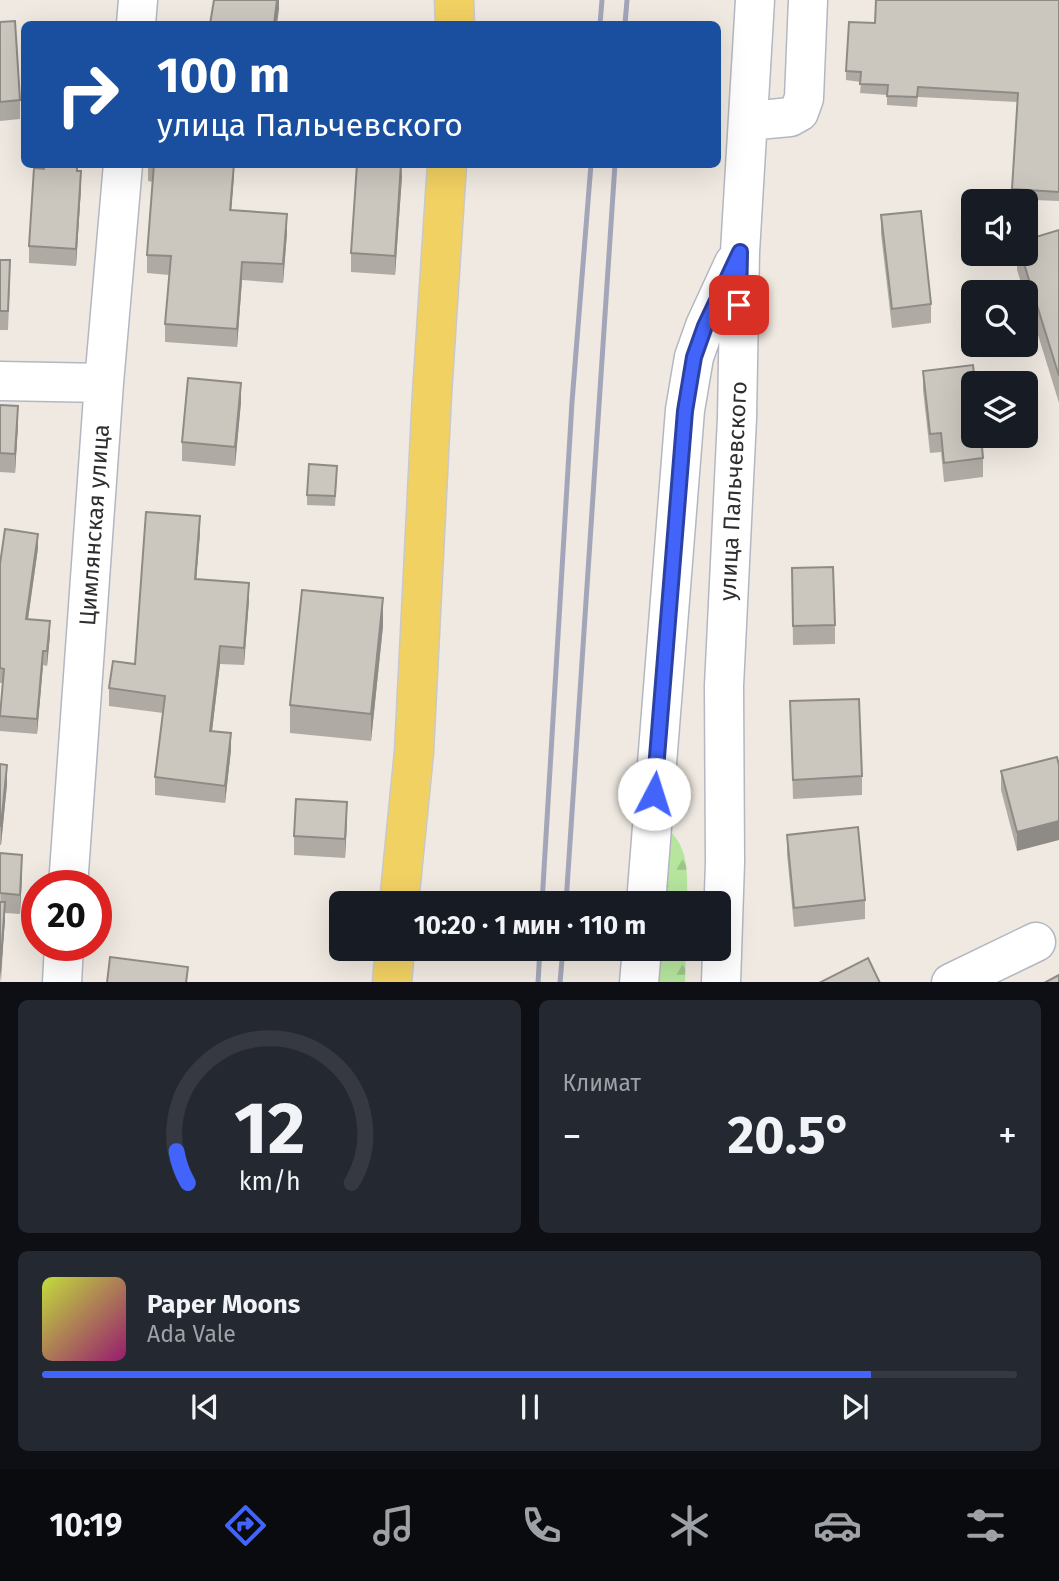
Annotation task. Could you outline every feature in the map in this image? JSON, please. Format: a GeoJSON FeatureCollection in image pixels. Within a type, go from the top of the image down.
{"type":"FeatureCollection","features":[{"type":"Feature","properties":{"kind":"main road"},"geometry":{"type":"LineString","coordinates":[[454,0],[455,21]]}},
{"type":"Feature","properties":{"kind":"main road"},"geometry":{"type":"LineString","coordinates":[[400,891],[414,752],[447,168]]}},
{"type":"Feature","properties":{"kind":"main road"},"geometry":{"type":"LineString","coordinates":[[391,982],[393,961]]}},
{"type":"Feature","properties":{"kind":"street"},"geometry":{"type":"LineString","coordinates":[[136,21],[138,0]]}},
{"type":"Feature","properties":{"kind":"street","name":"улица Пальчевского"},"geometry":{"type":"LineString","coordinates":[[721,982],[725,862],[724,686],[738,394],[740,252],[755,0]]}},
{"type":"Feature","properties":{"kind":"street"},"geometry":{"type":"LineString","coordinates":[[749,121],[790,117],[799,112],[804,98],[808,0]]}},
{"type":"Feature","properties":{"kind":"street","name":"Цимлянская улица"},"geometry":{"type":"LineString","coordinates":[[69,870],[104,383],[123,168]]}},
{"type":"Feature","properties":{"kind":"street"},"geometry":{"type":"LineString","coordinates":[[647,891],[685,411],[694,357],[705,326],[740,252]]}},
{"type":"Feature","properties":{"kind":"street"},"geometry":{"type":"LineString","coordinates":[[0,381],[104,383]]}},
{"type":"Feature","properties":{"kind":"street"},"geometry":{"type":"LineString","coordinates":[[951,982],[1036,942]]}},
{"type":"Feature","properties":{"kind":"street"},"geometry":{"type":"LineString","coordinates":[[62,982],[63,961]]}},
{"type":"Feature","properties":{"kind":"street"},"geometry":{"type":"LineString","coordinates":[[639,982],[641,961]]}},
{"type":"Feature","properties":{"kind":"green space"},"geometry":{"type":"Polygon","coordinates":[[[670,831],[684,855],[687,891],[642,891],[670,831]]]}},
{"type":"Feature","properties":{"kind":"green space"},"geometry":{"type":"Polygon","coordinates":[[[635,961],[686,961],[685,982],[634,982],[635,961]]]}},
{"type":"Feature","properties":{"kind":"building"},"geometry":{"type":"Polygon","coordinates":[[[214,0],[277,0],[274,21],[210,21],[214,0]]]}},
{"type":"Feature","properties":{"kind":"building"},"geometry":{"type":"Polygon","coordinates":[[[876,0],[1059,0],[1059,192],[1012,189],[1018,93],[918,87],[917,97],[887,96],[888,85],[860,84],[861,72],[846,71],[849,22],[875,23],[876,0]]]}},
{"type":"Feature","properties":{"kind":"building"},"geometry":{"type":"Polygon","coordinates":[[[15,21],[20,100],[0,102],[0,22],[15,21]]]}},
{"type":"Feature","properties":{"kind":"building"},"geometry":{"type":"Polygon","coordinates":[[[34,168],[77,168],[77,171],[81,171],[76,249],[29,246],[34,168]]]}},
{"type":"Feature","properties":{"kind":"building"},"geometry":{"type":"Polygon","coordinates":[[[154,168],[234,168],[230,210],[287,214],[283,264],[242,262],[237,329],[165,324],[171,256],[147,255],[154,168]]]}},
{"type":"Feature","properties":{"kind":"building"},"geometry":{"type":"Polygon","coordinates":[[[357,168],[401,168],[395,256],[351,253],[357,168]]]}},
{"type":"Feature","properties":{"kind":"building"},"geometry":{"type":"Polygon","coordinates":[[[921,211],[931,304],[892,309],[881,215],[921,211]]]}},
{"type":"Feature","properties":{"kind":"building"},"geometry":{"type":"Polygon","coordinates":[[[1059,230],[1059,376],[1038,309],[1038,280],[1029,280],[1025,266],[1038,266],[1038,236],[1059,230]]]}},
{"type":"Feature","properties":{"kind":"building"},"geometry":{"type":"Polygon","coordinates":[[[0,260],[10,260],[8,311],[0,311],[0,260]]]}},
{"type":"Feature","properties":{"kind":"building"},"geometry":{"type":"Polygon","coordinates":[[[973,365],[974,371],[961,371],[961,448],[982,448],[983,458],[944,463],[941,433],[930,434],[923,371],[973,365]]]}},
{"type":"Feature","properties":{"kind":"building"},"geometry":{"type":"Polygon","coordinates":[[[188,378],[241,383],[235,447],[182,442],[188,378]]]}},
{"type":"Feature","properties":{"kind":"building"},"geometry":{"type":"Polygon","coordinates":[[[0,405],[18,406],[15,454],[0,453],[0,405]]]}},
{"type":"Feature","properties":{"kind":"building"},"geometry":{"type":"Polygon","coordinates":[[[309,464],[337,466],[335,496],[307,495],[309,464]]]}},
{"type":"Feature","properties":{"kind":"building"},"geometry":{"type":"Polygon","coordinates":[[[146,512],[200,516],[195,579],[249,583],[244,648],[220,646],[210,731],[231,733],[225,786],[155,777],[165,696],[109,688],[113,661],[135,664],[146,512]]]}},
{"type":"Feature","properties":{"kind":"building"},"geometry":{"type":"Polygon","coordinates":[[[5,529],[38,534],[26,619],[50,621],[47,651],[43,651],[37,719],[0,716],[4,669],[0,668],[0,564],[5,529]]]}},
{"type":"Feature","properties":{"kind":"building"},"geometry":{"type":"Polygon","coordinates":[[[833,567],[835,625],[793,626],[792,568],[833,567]]]}},
{"type":"Feature","properties":{"kind":"building"},"geometry":{"type":"Polygon","coordinates":[[[302,590],[383,598],[371,714],[290,705],[302,590]]]}},
{"type":"Feature","properties":{"kind":"building"},"geometry":{"type":"Polygon","coordinates":[[[859,699],[862,776],[793,780],[790,701],[859,699]]]}},
{"type":"Feature","properties":{"kind":"building"},"geometry":{"type":"Polygon","coordinates":[[[1057,757],[1059,821],[1017,832],[1001,771],[1057,757]]]}},
{"type":"Feature","properties":{"kind":"building"},"geometry":{"type":"Polygon","coordinates":[[[0,764],[7,765],[1,826],[0,826],[0,764]]]}},
{"type":"Feature","properties":{"kind":"building"},"geometry":{"type":"Polygon","coordinates":[[[296,799],[347,802],[345,839],[294,836],[296,799]]]}},
{"type":"Feature","properties":{"kind":"building"},"geometry":{"type":"Polygon","coordinates":[[[858,827],[865,900],[794,908],[787,835],[858,827]]]}},
{"type":"Feature","properties":{"kind":"building"},"geometry":{"type":"Polygon","coordinates":[[[0,853],[22,855],[20,895],[0,893],[0,853]]]}},
{"type":"Feature","properties":{"kind":"building"},"geometry":{"type":"Polygon","coordinates":[[[0,902],[5,902],[0,972],[0,902]]]}},
{"type":"Feature","properties":{"kind":"building"},"geometry":{"type":"Polygon","coordinates":[[[112,957],[188,967],[186,982],[107,982],[110,961],[112,957]]]}},
{"type":"Feature","properties":{"kind":"building"},"geometry":{"type":"Polygon","coordinates":[[[868,958],[880,982],[821,982],[868,958]]]}},
{"type":"Feature","properties":{"kind":"building"},"geometry":{"type":"Polygon","coordinates":[[[1059,975],[1059,982],[1046,982],[1059,975]]]}},
{"type":"Feature","properties":{"kind":"railway"},"geometry":{"type":"LineString","coordinates":[[600,21],[602,0]]}},
{"type":"Feature","properties":{"kind":"railway"},"geometry":{"type":"LineString","coordinates":[[625,21],[627,0]]}},
{"type":"Feature","properties":{"kind":"railway"},"geometry":{"type":"LineString","coordinates":[[543,891],[572,402],[591,168]]}},
{"type":"Feature","properties":{"kind":"railway"},"geometry":{"type":"LineString","coordinates":[[567,891],[615,168]]}},
{"type":"Feature","properties":{"kind":"railway"},"geometry":{"type":"LineString","coordinates":[[538,982],[539,961]]}},
{"type":"Feature","properties":{"kind":"railway"},"geometry":{"type":"LineString","coordinates":[[560,982],[562,961]]}},
{"type":"Feature","properties":{"kind":"route"},"geometry":{"type":"LineString","coordinates":[[654,794],[685,411],[694,357],[705,326],[740,252],[739,305]]}}]}
